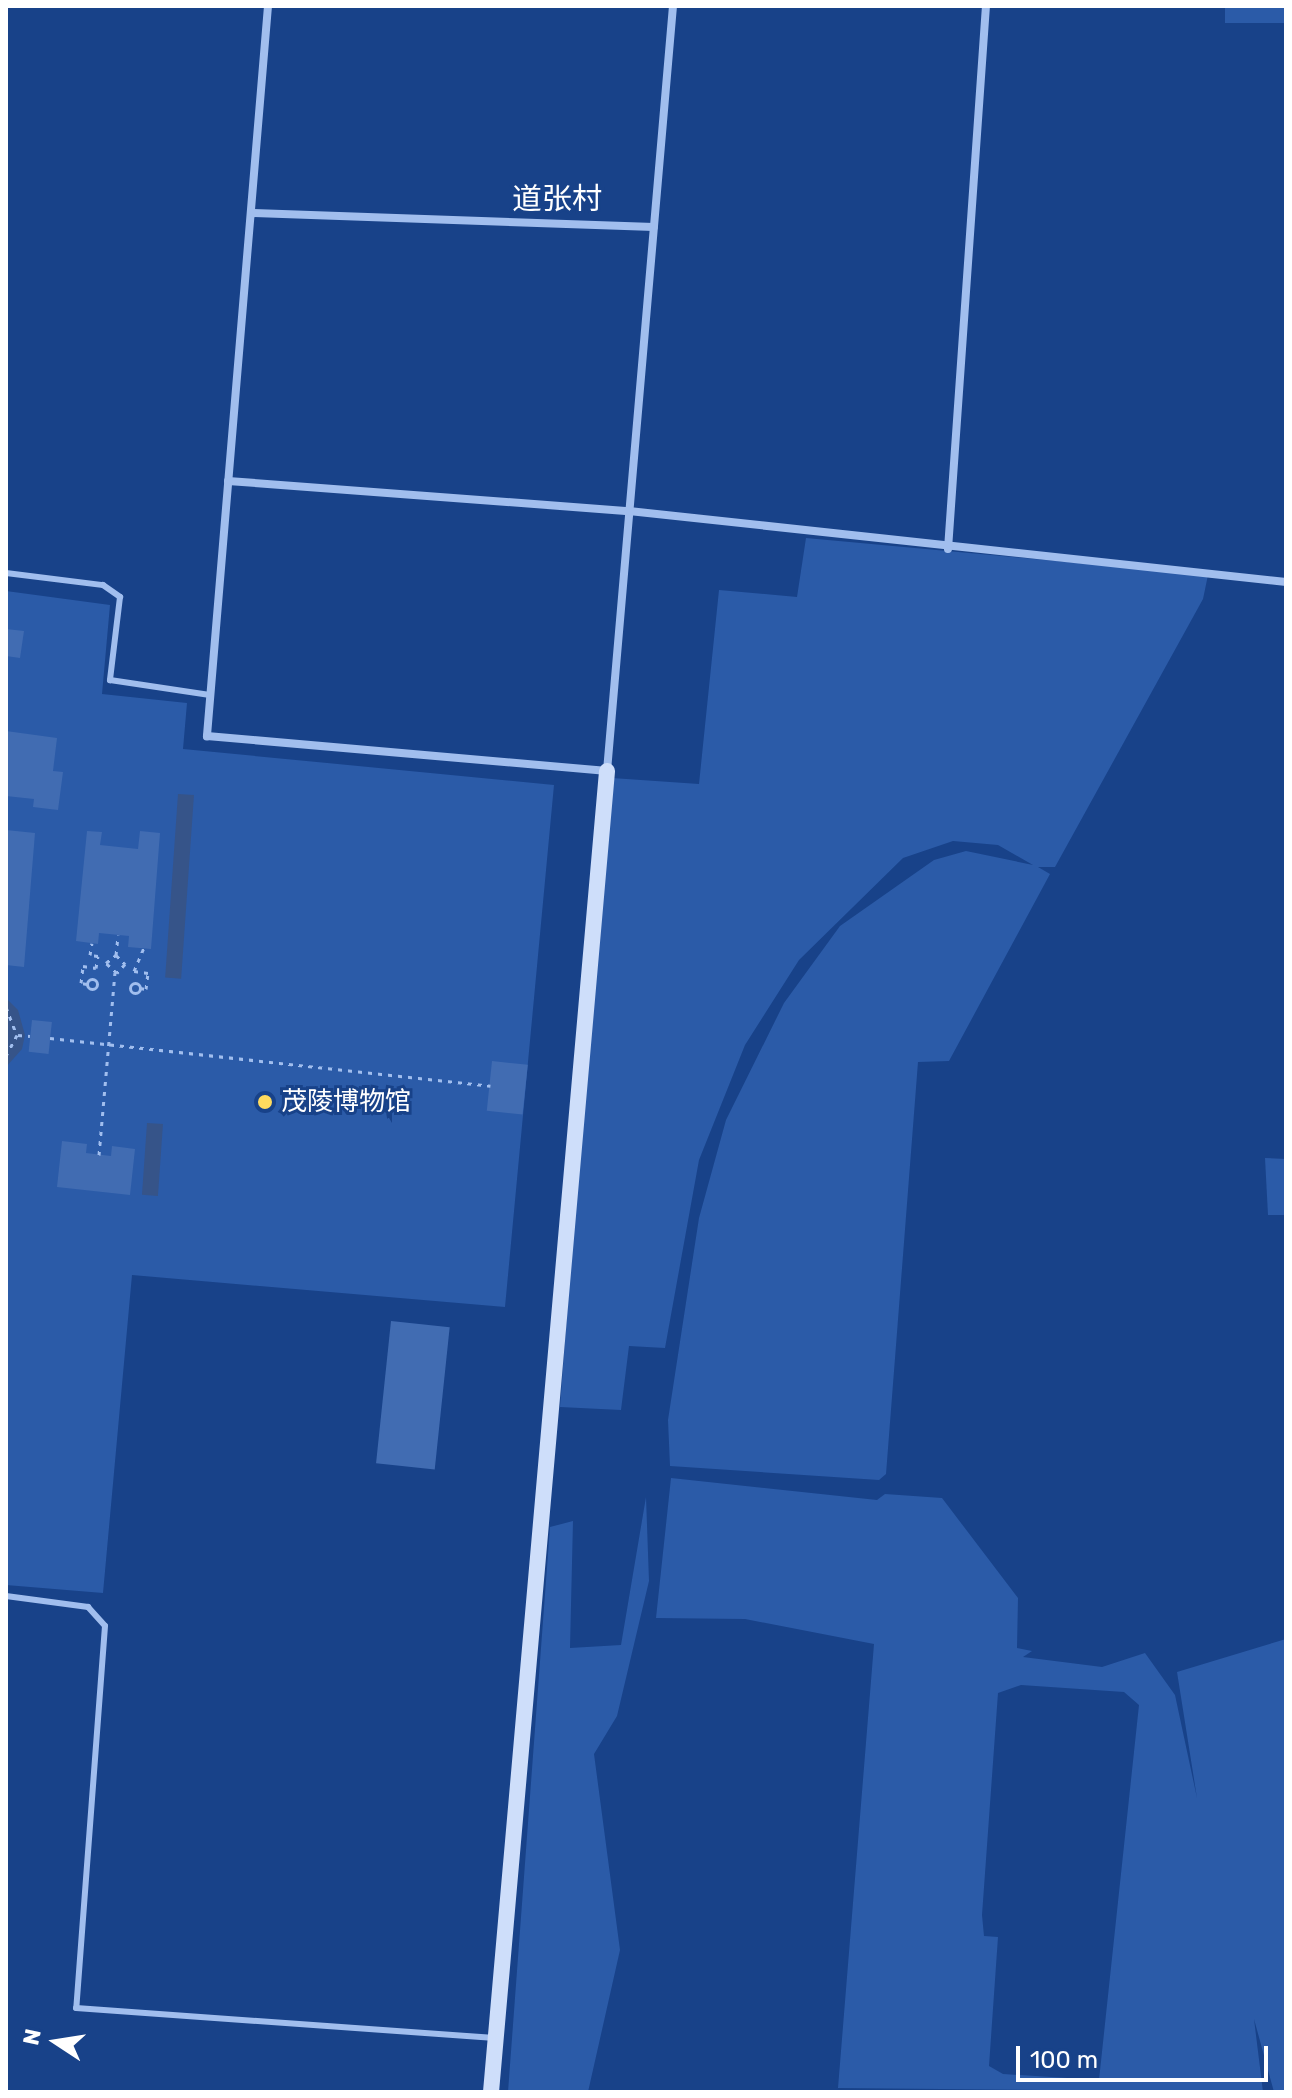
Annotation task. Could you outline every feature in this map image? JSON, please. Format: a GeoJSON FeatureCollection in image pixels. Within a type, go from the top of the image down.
{"type":"FeatureCollection","features":[{"type":"Feature","properties":{"kind":"main road"},"geometry":{"type":"LineString","coordinates":[[491,2092],[607,771]]}},
{"type":"Feature","properties":{"kind":"street"},"geometry":{"type":"LineString","coordinates":[[268,6],[207,736],[607,771],[673,6]]}},
{"type":"Feature","properties":{"kind":"street"},"geometry":{"type":"LineString","coordinates":[[948,549],[986,6]]}},
{"type":"Feature","properties":{"kind":"street"},"geometry":{"type":"LineString","coordinates":[[251,213],[654,227]]}},
{"type":"Feature","properties":{"kind":"street"},"geometry":{"type":"LineString","coordinates":[[228,481],[629,511],[948,549],[1286,582]]}},
{"type":"Feature","properties":{"kind":"lane"},"geometry":{"type":"LineString","coordinates":[[6,573],[103,585],[120,597],[110,680],[210,695]]}},
{"type":"Feature","properties":{"kind":"lane"},"geometry":{"type":"LineString","coordinates":[[6,1596],[88,1607],[105,1626],[76,2008],[495,2038]]}},
{"type":"Feature","properties":{"kind":"path"},"geometry":{"type":"LineString","coordinates":[[106,963],[116,955],[118,935]]}},
{"type":"Feature","properties":{"kind":"path"},"geometry":{"type":"LineString","coordinates":[[87,984],[81,983],[83,966],[96,968],[98,956],[90,955],[92,943]]}},
{"type":"Feature","properties":{"kind":"path"},"geometry":{"type":"LineString","coordinates":[[140,988],[146,989],[148,973],[134,971],[136,960],[142,961],[144,948]]}},
{"type":"Feature","properties":{"kind":"path"},"geometry":{"type":"LineString","coordinates":[[116,955],[125,964],[135,966]]}},
{"type":"Feature","properties":{"kind":"path"},"geometry":{"type":"LineString","coordinates":[[97,962],[106,963],[115,973]]}},
{"type":"Feature","properties":{"kind":"path"},"geometry":{"type":"LineString","coordinates":[[99,1155],[115,973],[125,964]]}},
{"type":"Feature","properties":{"kind":"path"},"geometry":{"type":"LineString","coordinates":[[6,1007],[17,1035],[6,1056]]}},
{"type":"Feature","properties":{"kind":"path"},"geometry":{"type":"LineString","coordinates":[[17,1035],[30,1036]]}},
{"type":"Feature","properties":{"kind":"path"},"geometry":{"type":"LineString","coordinates":[[50,1038],[490,1086]]}},
{"type":"Feature","properties":{"kind":"shaded area"},"geometry":{"type":"Polygon","coordinates":[[[1225,6],[1286,6],[1286,23],[1225,23],[1225,6]]]}},
{"type":"Feature","properties":{"kind":"shaded area"},"geometry":{"type":"Polygon","coordinates":[[[806,538],[1208,575],[1203,599],[1055,867],[1038,867],[1050,874],[949,1061],[918,1062],[886,1474],[879,1480],[670,1466],[668,1420],[699,1218],[726,1120],[784,1003],[840,926],[934,860],[966,851],[1033,865],[998,845],[953,841],[903,858],[799,960],[745,1045],[699,1160],[665,1348],[629,1346],[621,1410],[560,1407],[603,832],[612,778],[699,784],[719,590],[797,597],[806,538]]]}},
{"type":"Feature","properties":{"kind":"shaded area","name":"茂陵博物馆"},"geometry":{"type":"Polygon","coordinates":[[[6,591],[110,605],[102,694],[187,703],[183,749],[554,785],[505,1307],[132,1275],[103,1593],[6,1585],[6,591]]]}},
{"type":"Feature","properties":{"kind":"shaded area"},"geometry":{"type":"Polygon","coordinates":[[[178,794],[194,795],[181,979],[165,978],[178,794]]]}},
{"type":"Feature","properties":{"kind":"shaded area"},"geometry":{"type":"Polygon","coordinates":[[[6,998],[18,1010],[25,1035],[22,1049],[6,1067],[6,998]]]}},
{"type":"Feature","properties":{"kind":"shaded area"},"geometry":{"type":"Polygon","coordinates":[[[147,1123],[163,1124],[158,1196],[142,1195],[147,1123]]]}},
{"type":"Feature","properties":{"kind":"shaded area"},"geometry":{"type":"Polygon","coordinates":[[[1265,1158],[1286,1159],[1286,1215],[1268,1215],[1265,1158]]]}},
{"type":"Feature","properties":{"kind":"shaded area"},"geometry":{"type":"Polygon","coordinates":[[[671,1478],[877,1500],[885,1494],[942,1498],[1018,1598],[1017,1648],[1032,1651],[1023,1657],[1102,1667],[1145,1653],[1175,1695],[1197,1798],[1177,1672],[1286,1639],[1286,2092],[1274,2092],[1254,2019],[1263,2092],[838,2088],[874,1644],[745,1619],[656,1618],[671,1478]],[[1021,1685],[998,1693],[982,1915],[984,1936],[998,1937],[989,2066],[1003,2074],[1099,2080],[1139,1705],[1124,1692],[1021,1685]]]}},
{"type":"Feature","properties":{"kind":"shaded area"},"geometry":{"type":"Polygon","coordinates":[[[646,1497],[649,1581],[617,1716],[594,1754],[620,1950],[588,2092],[508,2092],[550,1527],[573,1521],[570,1648],[621,1645],[646,1497]]]}},
{"type":"Feature","properties":{"kind":"building"},"geometry":{"type":"Polygon","coordinates":[[[6,629],[24,631],[20,658],[6,656],[6,629]]]}},
{"type":"Feature","properties":{"kind":"building"},"geometry":{"type":"Polygon","coordinates":[[[6,731],[57,738],[53,771],[63,772],[58,810],[33,807],[34,799],[6,796],[6,731]]]}},
{"type":"Feature","properties":{"kind":"building"},"geometry":{"type":"Polygon","coordinates":[[[6,830],[35,833],[24,967],[6,965],[6,830]]]}},
{"type":"Feature","properties":{"kind":"building"},"geometry":{"type":"Polygon","coordinates":[[[87,831],[102,832],[100,845],[138,849],[140,831],[160,833],[151,949],[128,947],[129,936],[99,933],[98,944],[76,941],[87,831]]]}},
{"type":"Feature","properties":{"kind":"building"},"geometry":{"type":"Polygon","coordinates":[[[32,1020],[52,1022],[49,1054],[29,1052],[32,1020]]]}},
{"type":"Feature","properties":{"kind":"building"},"geometry":{"type":"Polygon","coordinates":[[[492,1061],[528,1065],[523,1114],[487,1111],[492,1061]]]}},
{"type":"Feature","properties":{"kind":"building"},"geometry":{"type":"Polygon","coordinates":[[[62,1141],[87,1144],[86,1153],[111,1156],[112,1146],[135,1149],[130,1195],[57,1187],[62,1141]]]}},
{"type":"Feature","properties":{"kind":"building"},"geometry":{"type":"Polygon","coordinates":[[[391,1321],[450,1327],[435,1469],[376,1463],[391,1321]]]}},
{"type":"Feature","properties":{"kind":"place","name":"茂陵博物馆"},"geometry":{"type":"Point","coordinates":[265,1102]}},
{"type":"Feature","properties":{"kind":"district","name":"道张村"},"geometry":{"type":"Point","coordinates":[557,199]}}]}
